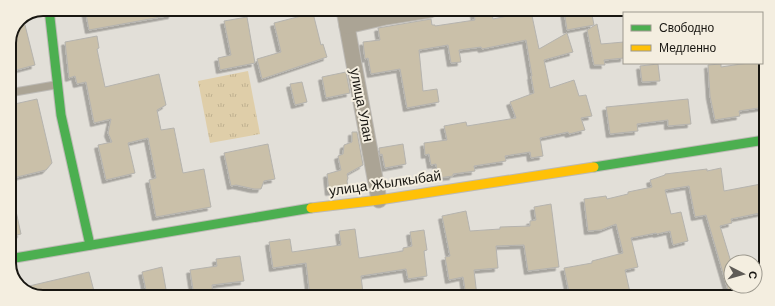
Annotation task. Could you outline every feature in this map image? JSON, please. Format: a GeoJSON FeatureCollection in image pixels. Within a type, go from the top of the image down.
{"type":"FeatureCollection","features":[{"type":"Feature","properties":{"kind":"street"},"geometry":{"type":"LineString","coordinates":[[50,16],[61,116],[90,245]]}},
{"type":"Feature","properties":{"kind":"street","name":"улица Улан"},"geometry":{"type":"LineString","coordinates":[[345,16],[379,200]]}},
{"type":"Feature","properties":{"kind":"street"},"geometry":{"type":"LineString","coordinates":[[347,26],[392,16]]}},
{"type":"Feature","properties":{"kind":"street","name":"улица Жылкыбай"},"geometry":{"type":"LineString","coordinates":[[16,257],[323,206],[379,200],[759,141]]}},
{"type":"Feature","properties":{"kind":"lane"},"geometry":{"type":"LineString","coordinates":[[16,92],[58,85]]}},
{"type":"Feature","properties":{"kind":"green space"},"geometry":{"type":"Polygon","coordinates":[[[248,71],[260,134],[210,143],[198,81],[248,71]]]}},
{"type":"Feature","properties":{"kind":"building"},"geometry":{"type":"Polygon","coordinates":[[[86,16],[166,16],[89,30],[86,16]]]}},
{"type":"Feature","properties":{"kind":"building"},"geometry":{"type":"Polygon","coordinates":[[[301,16],[314,16],[321,45],[323,44],[327,57],[262,79],[257,59],[281,52],[274,23],[301,16]]]}},
{"type":"Feature","properties":{"kind":"building"},"geometry":{"type":"Polygon","coordinates":[[[474,16],[492,16],[493,19],[507,16],[532,16],[539,49],[567,33],[573,52],[544,60],[550,88],[574,80],[579,96],[586,95],[592,116],[581,118],[585,130],[540,138],[543,156],[531,158],[530,152],[505,156],[506,161],[474,166],[475,171],[438,178],[436,164],[431,165],[429,154],[425,155],[424,143],[447,140],[444,126],[466,122],[467,126],[516,118],[510,102],[534,93],[526,40],[482,49],[481,47],[459,50],[461,62],[451,63],[448,45],[419,50],[423,91],[437,89],[439,102],[407,108],[400,69],[371,74],[368,58],[365,59],[363,42],[380,40],[378,28],[431,19],[432,25],[435,26],[475,20],[474,16]]]}},
{"type":"Feature","properties":{"kind":"building"},"geometry":{"type":"Polygon","coordinates":[[[565,16],[592,16],[594,25],[567,30],[565,16]]]}},
{"type":"Feature","properties":{"kind":"building"},"geometry":{"type":"Polygon","coordinates":[[[247,17],[255,63],[220,70],[218,58],[231,55],[224,21],[247,17]]]}},
{"type":"Feature","properties":{"kind":"building"},"geometry":{"type":"Polygon","coordinates":[[[25,24],[35,65],[16,70],[16,43],[18,33],[25,24]]]}},
{"type":"Feature","properties":{"kind":"building"},"geometry":{"type":"Polygon","coordinates":[[[597,24],[601,44],[623,42],[623,58],[604,60],[605,65],[594,65],[587,30],[597,24]]]}},
{"type":"Feature","properties":{"kind":"building"},"geometry":{"type":"Polygon","coordinates":[[[97,36],[99,48],[97,49],[105,87],[159,74],[166,105],[157,110],[161,130],[174,128],[183,173],[204,169],[211,207],[156,217],[149,180],[156,178],[148,138],[128,143],[135,173],[106,180],[98,145],[112,142],[108,133],[111,119],[94,123],[86,82],[77,84],[75,76],[69,78],[65,42],[97,36]]]}},
{"type":"Feature","properties":{"kind":"building"},"geometry":{"type":"Polygon","coordinates":[[[658,64],[660,81],[642,82],[640,66],[658,64]]]}},
{"type":"Feature","properties":{"kind":"building"},"geometry":{"type":"Polygon","coordinates":[[[721,64],[721,67],[741,64],[759,64],[759,108],[739,111],[740,116],[715,120],[710,96],[708,65],[721,64]]]}},
{"type":"Feature","properties":{"kind":"building"},"geometry":{"type":"Polygon","coordinates":[[[346,72],[350,93],[326,98],[322,77],[346,72]]]}},
{"type":"Feature","properties":{"kind":"building"},"geometry":{"type":"Polygon","coordinates":[[[302,82],[307,102],[295,105],[290,84],[302,82]]]}},
{"type":"Feature","properties":{"kind":"building"},"geometry":{"type":"Polygon","coordinates":[[[37,99],[52,163],[46,170],[16,177],[16,104],[37,99]]]}},
{"type":"Feature","properties":{"kind":"building"},"geometry":{"type":"Polygon","coordinates":[[[688,99],[691,124],[668,126],[668,120],[637,124],[638,131],[610,134],[606,107],[688,99]]]}},
{"type":"Feature","properties":{"kind":"building"},"geometry":{"type":"Polygon","coordinates":[[[352,132],[357,132],[363,165],[347,174],[348,189],[329,192],[327,174],[341,170],[338,156],[343,154],[344,145],[352,142],[352,132]]]}},
{"type":"Feature","properties":{"kind":"building"},"geometry":{"type":"Polygon","coordinates":[[[268,144],[275,179],[264,181],[261,189],[236,185],[231,186],[224,153],[268,144]]]}},
{"type":"Feature","properties":{"kind":"building"},"geometry":{"type":"Polygon","coordinates":[[[403,144],[406,164],[385,168],[379,148],[403,144]]]}},
{"type":"Feature","properties":{"kind":"building"},"geometry":{"type":"Polygon","coordinates":[[[721,168],[724,191],[759,184],[759,213],[731,219],[732,223],[720,226],[729,254],[723,254],[723,273],[706,215],[695,217],[689,186],[665,190],[671,214],[681,212],[688,241],[673,245],[670,231],[631,238],[638,267],[625,270],[629,290],[569,290],[564,268],[592,263],[592,261],[623,253],[616,224],[601,230],[588,231],[584,199],[606,196],[607,199],[628,194],[628,192],[652,187],[650,180],[665,174],[707,169],[707,171],[721,168]]]}},
{"type":"Feature","properties":{"kind":"building"},"geometry":{"type":"Polygon","coordinates":[[[551,204],[559,267],[528,271],[524,245],[496,246],[498,268],[474,270],[476,290],[465,290],[463,277],[449,280],[445,257],[450,256],[442,216],[466,211],[470,231],[500,229],[500,227],[530,226],[530,221],[536,220],[534,207],[551,204]]]}},
{"type":"Feature","properties":{"kind":"building"},"geometry":{"type":"Polygon","coordinates":[[[16,211],[21,234],[16,235],[16,211]]]}},
{"type":"Feature","properties":{"kind":"building"},"geometry":{"type":"Polygon","coordinates":[[[355,229],[359,258],[403,251],[403,248],[412,246],[410,232],[424,230],[427,250],[424,251],[427,276],[408,279],[406,269],[361,276],[363,290],[309,290],[306,263],[273,268],[269,242],[290,239],[292,252],[341,245],[339,231],[355,229]]]}},
{"type":"Feature","properties":{"kind":"building"},"geometry":{"type":"Polygon","coordinates":[[[240,256],[244,281],[212,285],[212,290],[193,290],[190,270],[217,266],[216,259],[240,256]]]}},
{"type":"Feature","properties":{"kind":"building"},"geometry":{"type":"Polygon","coordinates":[[[162,267],[166,290],[146,290],[142,272],[162,267]]]}},
{"type":"Feature","properties":{"kind":"building"},"geometry":{"type":"Polygon","coordinates":[[[89,272],[94,290],[40,290],[30,286],[89,272]]]}},
{"type":"Feature","properties":{"kind":"traffic: fast"},"geometry":{"type":"LineString","coordinates":[[50,16],[61,115],[90,245]]}},
{"type":"Feature","properties":{"kind":"traffic: fast"},"geometry":{"type":"LineString","coordinates":[[594,167],[759,141]]}},
{"type":"Feature","properties":{"kind":"traffic: fast"},"geometry":{"type":"LineString","coordinates":[[16,258],[311,208]]}},
{"type":"Feature","properties":{"kind":"traffic: slow"},"geometry":{"type":"LineString","coordinates":[[311,208],[379,200],[594,167]]}}]}
